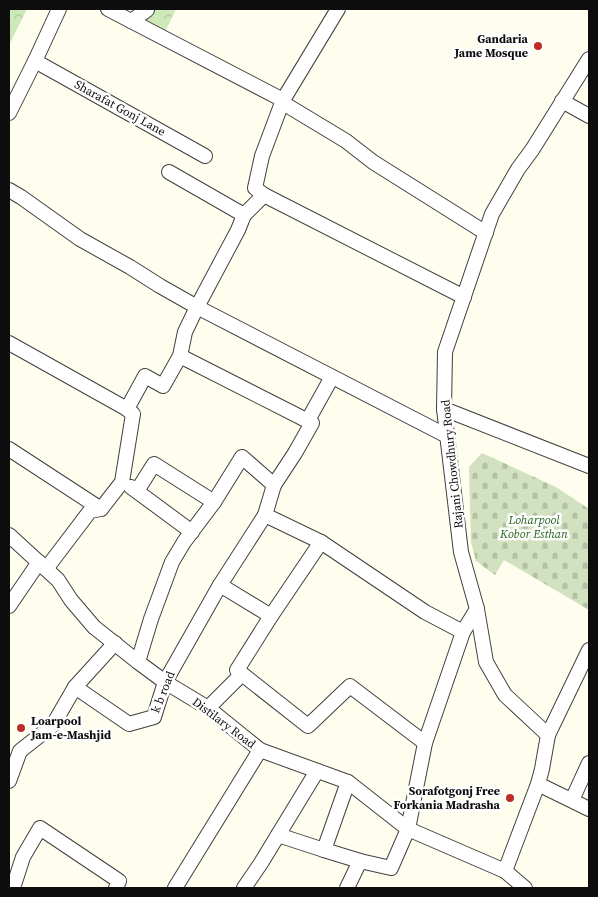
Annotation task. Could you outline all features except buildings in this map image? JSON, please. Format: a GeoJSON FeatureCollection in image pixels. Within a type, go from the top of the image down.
{"type":"FeatureCollection","features":[{"type":"Feature","properties":{"kind":"street"},"geometry":{"type":"LineString","coordinates":[[9,113],[59,9]]}},
{"type":"Feature","properties":{"kind":"street"},"geometry":{"type":"LineString","coordinates":[[108,9],[283,102],[346,141],[373,162],[486,233]]}},
{"type":"Feature","properties":{"kind":"street"},"geometry":{"type":"LineString","coordinates":[[338,9],[283,102],[262,156],[255,188],[264,195],[464,297]]}},
{"type":"Feature","properties":{"kind":"street"},"geometry":{"type":"LineString","coordinates":[[131,21],[147,10]]}},
{"type":"Feature","properties":{"kind":"street","name":"Rajani Chowdhury Road"},"geometry":{"type":"LineString","coordinates":[[548,735],[505,695],[486,662],[477,609],[461,552],[444,409],[446,352],[492,214],[518,169],[589,59]]}},
{"type":"Feature","properties":{"kind":"street","name":"Sharafat Gonj Lane"},"geometry":{"type":"LineString","coordinates":[[35,61],[205,156]]}},
{"type":"Feature","properties":{"kind":"street"},"geometry":{"type":"LineString","coordinates":[[562,101],[589,116]]}},
{"type":"Feature","properties":{"kind":"street"},"geometry":{"type":"LineString","coordinates":[[170,172],[244,214]]}},
{"type":"Feature","properties":{"kind":"street"},"geometry":{"type":"LineString","coordinates":[[9,190],[80,239],[197,307],[447,436]]}},
{"type":"Feature","properties":{"kind":"street"},"geometry":{"type":"LineString","coordinates":[[128,409],[145,376],[163,386],[180,356],[185,332],[238,230],[244,214],[264,195]]}},
{"type":"Feature","properties":{"kind":"street"},"geometry":{"type":"LineString","coordinates":[[9,343],[134,414],[122,482],[102,509],[90,511],[9,606]]}},
{"type":"Feature","properties":{"kind":"street"},"geometry":{"type":"LineString","coordinates":[[180,356],[308,420],[332,377]]}},
{"type":"Feature","properties":{"kind":"street"},"geometry":{"type":"LineString","coordinates":[[444,409],[589,466]]}},
{"type":"Feature","properties":{"kind":"street","name":"k b road"},"geometry":{"type":"LineString","coordinates":[[75,687],[129,724],[154,717],[165,682],[220,585],[265,515],[274,485],[312,423],[308,420]]}},
{"type":"Feature","properties":{"kind":"street"},"geometry":{"type":"LineString","coordinates":[[9,449],[102,509]]}},
{"type":"Feature","properties":{"kind":"street"},"geometry":{"type":"LineString","coordinates":[[138,662],[151,619],[172,562],[184,542],[214,502],[242,457],[274,485]]}},
{"type":"Feature","properties":{"kind":"street"},"geometry":{"type":"LineString","coordinates":[[137,491],[154,464],[214,502]]}},
{"type":"Feature","properties":{"kind":"street"},"geometry":{"type":"LineString","coordinates":[[122,482],[192,532]]}},
{"type":"Feature","properties":{"kind":"street"},"geometry":{"type":"LineString","coordinates":[[265,515],[321,542],[425,612],[463,632]]}},
{"type":"Feature","properties":{"kind":"street","name":"Distilary Road"},"geometry":{"type":"LineString","coordinates":[[9,535],[58,580],[71,600],[94,627],[165,682],[208,708],[260,750],[348,782],[408,829],[505,871],[525,888]]}},
{"type":"Feature","properties":{"kind":"street"},"geometry":{"type":"LineString","coordinates":[[321,542],[237,670],[308,726],[350,686],[425,743]]}},
{"type":"Feature","properties":{"kind":"street"},"geometry":{"type":"LineString","coordinates":[[220,585],[271,616]]}},
{"type":"Feature","properties":{"kind":"street"},"geometry":{"type":"LineString","coordinates":[[278,834],[360,861],[391,868],[408,829],[425,743],[463,632],[477,609]]}},
{"type":"Feature","properties":{"kind":"street"},"geometry":{"type":"LineString","coordinates":[[9,781],[20,751],[53,725],[75,687],[115,644]]}},
{"type":"Feature","properties":{"kind":"street"},"geometry":{"type":"LineString","coordinates":[[505,871],[538,784],[548,735],[589,650]]}},
{"type":"Feature","properties":{"kind":"street"},"geometry":{"type":"LineString","coordinates":[[208,708],[242,674]]}},
{"type":"Feature","properties":{"kind":"street"},"geometry":{"type":"LineString","coordinates":[[175,888],[260,750]]}},
{"type":"Feature","properties":{"kind":"street"},"geometry":{"type":"LineString","coordinates":[[572,800],[589,763]]}},
{"type":"Feature","properties":{"kind":"street"},"geometry":{"type":"LineString","coordinates":[[244,888],[317,771]]}},
{"type":"Feature","properties":{"kind":"street"},"geometry":{"type":"LineString","coordinates":[[324,850],[348,782]]}},
{"type":"Feature","properties":{"kind":"street"},"geometry":{"type":"LineString","coordinates":[[538,784],[589,809]]}},
{"type":"Feature","properties":{"kind":"street"},"geometry":{"type":"LineString","coordinates":[[13,888],[23,857],[40,828],[119,881],[116,888]]}},
{"type":"Feature","properties":{"kind":"street"},"geometry":{"type":"LineString","coordinates":[[347,888],[360,861]]}},
{"type":"Feature","properties":{"kind":"green space"},"geometry":{"type":"Polygon","coordinates":[[[9,9],[27,9],[9,45],[9,9]]]}},
{"type":"Feature","properties":{"kind":"green space"},"geometry":{"type":"Polygon","coordinates":[[[150,9],[176,9],[163,36],[141,25],[150,9]]]}},
{"type":"Feature","properties":{"kind":"green space","name":"Loharpool Kobor Esthan"},"geometry":{"type":"Polygon","coordinates":[[[482,453],[556,487],[589,509],[589,610],[504,560],[495,575],[476,561],[471,542],[469,467],[482,453]]]}},
{"type":"Feature","properties":{"kind":"place","name":"Gandaria Jame Mosque"},"geometry":{"type":"Point","coordinates":[538,46]}},
{"type":"Feature","properties":{"kind":"place","name":"Loarpool Jam-e-Mashjid"},"geometry":{"type":"Point","coordinates":[21,728]}},
{"type":"Feature","properties":{"kind":"place","name":"Sorafotgonj Free Forkania Madrasha"},"geometry":{"type":"Point","coordinates":[510,798]}}]}
